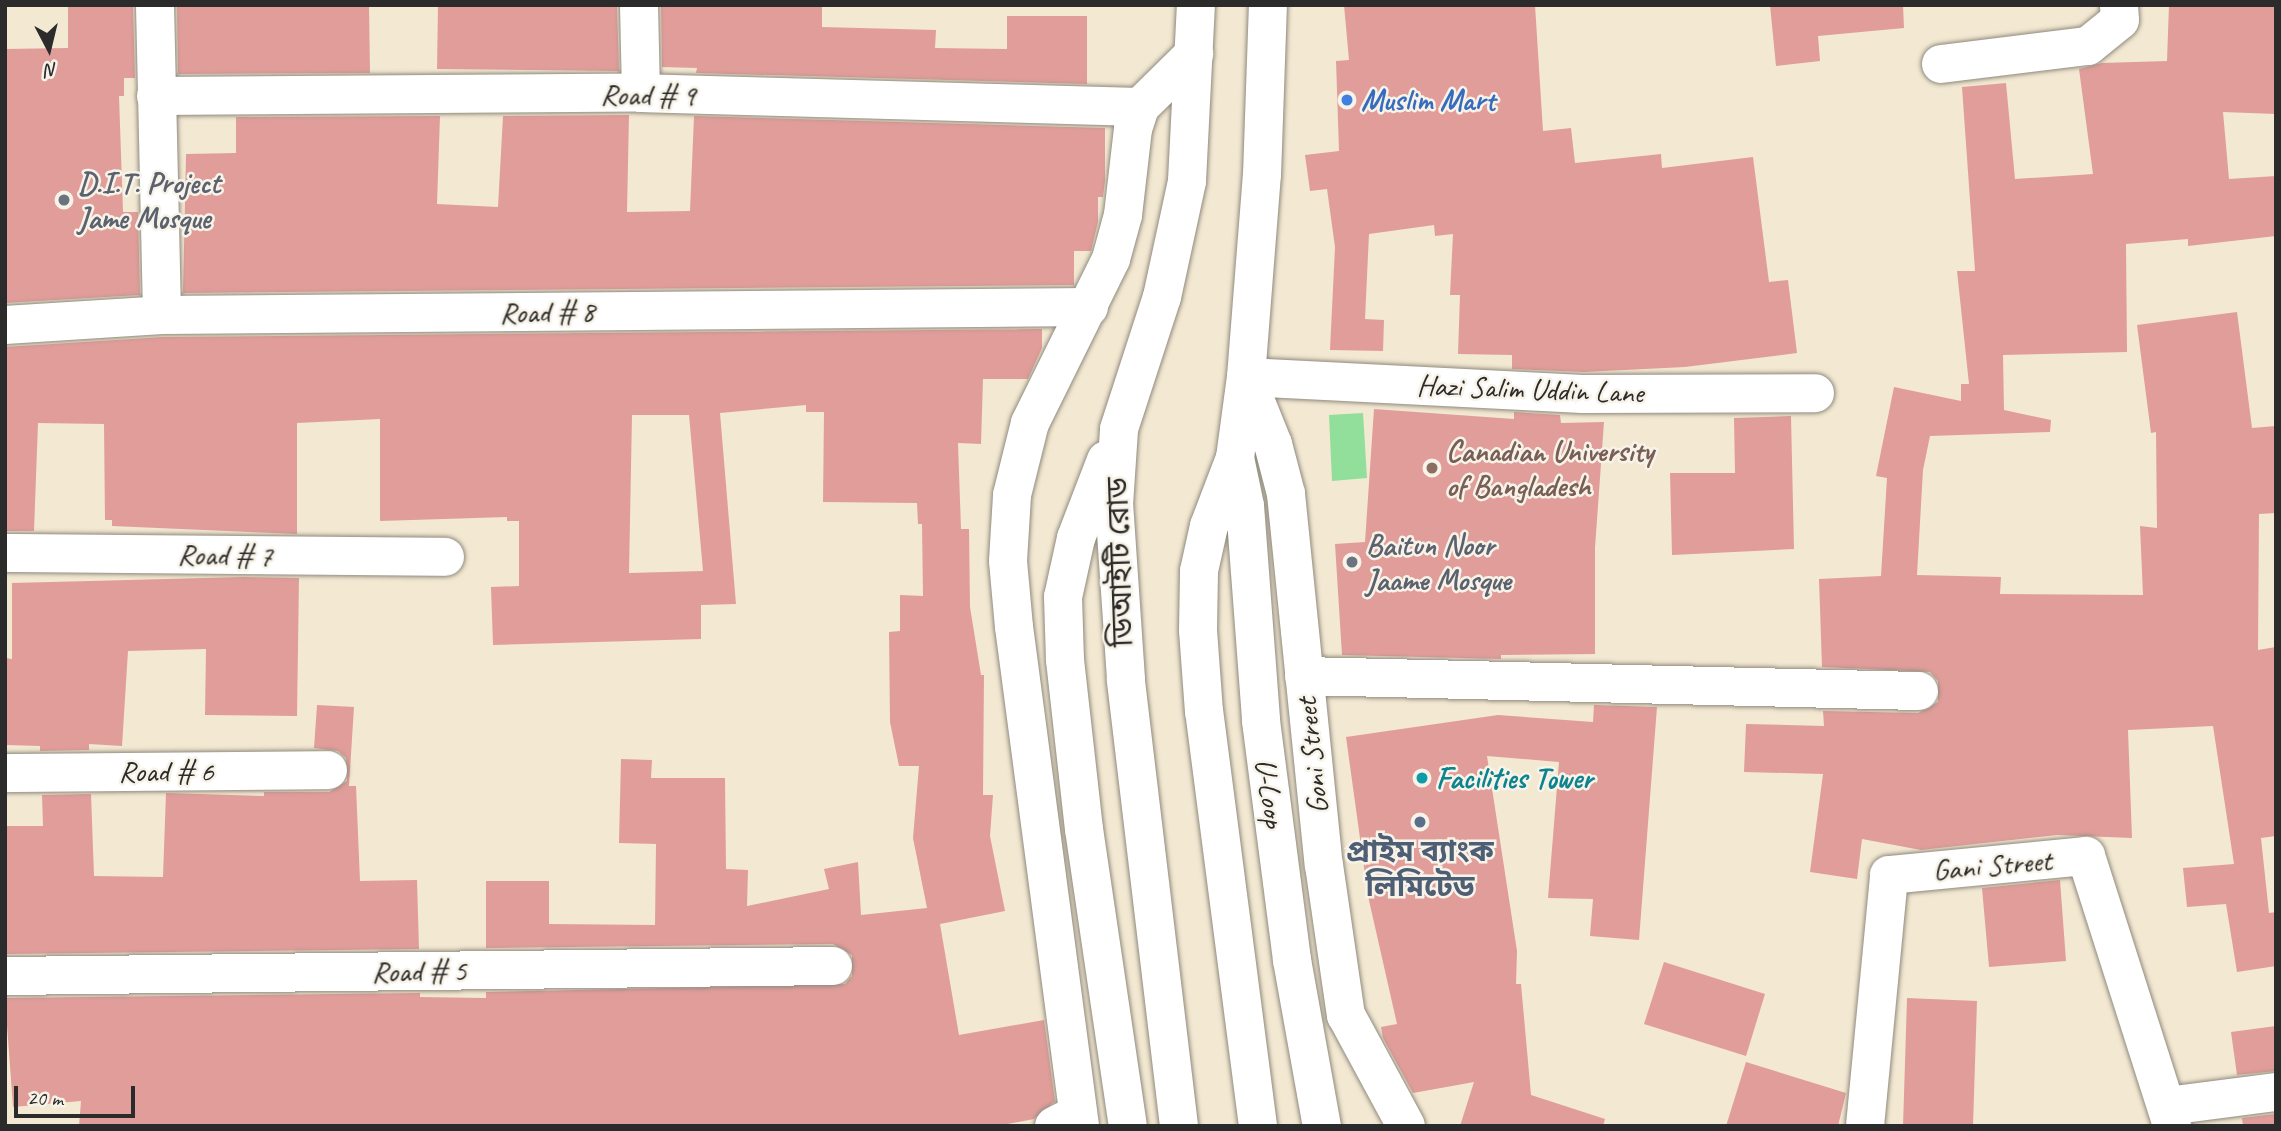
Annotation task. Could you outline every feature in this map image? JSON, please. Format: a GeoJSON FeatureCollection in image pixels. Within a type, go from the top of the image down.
{"type":"FeatureCollection","features":[{"type":"Feature","properties":{"kind":"street"},"geometry":{"type":"LineString","coordinates":[[155,5],[162,315]]}},
{"type":"Feature","properties":{"kind":"street"},"geometry":{"type":"LineString","coordinates":[[639,5],[641,93]]}},
{"type":"Feature","properties":{"kind":"street","name":"ডিআইটি রোড"},"geometry":{"type":"LineString","coordinates":[[1178,1126],[1116,580],[1114,505],[1119,429],[1177,237],[1187,181],[1196,5]]}},
{"type":"Feature","properties":{"kind":"street"},"geometry":{"type":"LineString","coordinates":[[1258,1126],[1203,712],[1198,629],[1199,571],[1206,537],[1235,458],[1246,377],[1262,175],[1268,5]]}},
{"type":"Feature","properties":{"kind":"street"},"geometry":{"type":"LineString","coordinates":[[1941,64],[2088,46],[2120,20],[2119,5]]}},
{"type":"Feature","properties":{"kind":"street"},"geometry":{"type":"LineString","coordinates":[[1071,1122],[1008,561],[1012,495],[1030,423],[1058,360],[1089,307],[1111,259],[1123,215],[1133,129],[1140,107],[1194,54]]}},
{"type":"Feature","properties":{"kind":"street","name":"Road # 9"},"geometry":{"type":"LineString","coordinates":[[156,96],[641,93],[1140,107]]}},
{"type":"Feature","properties":{"kind":"street","name":"Road # 8"},"geometry":{"type":"LineString","coordinates":[[5,325],[162,315],[1089,307]]}},
{"type":"Feature","properties":{"kind":"street","name":"Hazi Salim Uddin Lane"},"geometry":{"type":"LineString","coordinates":[[1246,377],[1583,394],[1815,393]]}},
{"type":"Feature","properties":{"kind":"street","name":"Goni Street"},"geometry":{"type":"LineString","coordinates":[[1246,377],[1273,444],[1286,494],[1304,676],[1346,1016],[1406,1126]]}},
{"type":"Feature","properties":{"kind":"street"},"geometry":{"type":"LineString","coordinates":[[1119,429],[1076,538],[1063,597],[1083,817],[1128,1126]]}},
{"type":"Feature","properties":{"kind":"street","name":"U-Loop"},"geometry":{"type":"LineString","coordinates":[[1235,458],[1249,555],[1261,721],[1292,960],[1322,1126]]}},
{"type":"Feature","properties":{"kind":"street","name":"Road # 7"},"geometry":{"type":"LineString","coordinates":[[5,553],[445,557]]}},
{"type":"Feature","properties":{"kind":"street"},"geometry":{"type":"LineString","coordinates":[[1304,676],[1919,691]]}},
{"type":"Feature","properties":{"kind":"street","name":"Road # 6"},"geometry":{"type":"LineString","coordinates":[[5,773],[328,770]]}},
{"type":"Feature","properties":{"kind":"street","name":"Gani Street"},"geometry":{"type":"LineString","coordinates":[[1865,1126],[1889,875],[2085,856],[2170,1116],[2276,1092]]}},
{"type":"Feature","properties":{"kind":"street","name":"Road # 5"},"geometry":{"type":"LineString","coordinates":[[5,976],[833,966]]}},
{"type":"Feature","properties":{"kind":"green space"},"geometry":{"type":"Polygon","coordinates":[[[1363,413],[1367,478],[1332,481],[1329,415],[1363,413]]]}},
{"type":"Feature","properties":{"kind":"building"},"geometry":{"type":"Polygon","coordinates":[[[68,5],[133,6],[135,78],[124,78],[124,96],[119,96],[123,212],[138,212],[140,295],[5,303],[5,49],[68,48],[68,5]]]}},
{"type":"Feature","properties":{"kind":"building"},"geometry":{"type":"Polygon","coordinates":[[[369,5],[370,73],[178,74],[177,6],[369,5]]]}},
{"type":"Feature","properties":{"kind":"building"},"geometry":{"type":"Polygon","coordinates":[[[438,5],[617,6],[619,71],[437,69],[438,5]]]}},
{"type":"Feature","properties":{"kind":"building"},"geometry":{"type":"Polygon","coordinates":[[[822,5],[822,27],[936,30],[935,48],[1007,49],[1007,16],[1087,16],[1087,84],[696,73],[697,68],[662,67],[661,6],[822,5]]]}},
{"type":"Feature","properties":{"kind":"building"},"geometry":{"type":"Polygon","coordinates":[[[1344,5],[1535,5],[1543,131],[1571,128],[1575,163],[1661,154],[1662,168],[1753,157],[1769,282],[1788,280],[1797,353],[1685,367],[1584,372],[1512,369],[1512,355],[1458,354],[1460,295],[1450,295],[1453,234],[1435,236],[1434,225],[1369,234],[1365,319],[1384,320],[1383,351],[1330,350],[1335,247],[1327,189],[1310,191],[1305,155],[1339,151],[1336,61],[1349,60],[1344,5]]]}},
{"type":"Feature","properties":{"kind":"building"},"geometry":{"type":"Polygon","coordinates":[[[1770,5],[1903,5],[1904,28],[1818,36],[1820,61],[1776,66],[1770,5]]]}},
{"type":"Feature","properties":{"kind":"building"},"geometry":{"type":"Polygon","coordinates":[[[2169,5],[2276,5],[2276,114],[2223,112],[2229,179],[2276,176],[2276,236],[2188,246],[2188,239],[2126,244],[2127,352],[2003,355],[2004,410],[2051,420],[2050,432],[1930,436],[1923,470],[1917,575],[2001,577],[2000,594],[2143,595],[2140,526],[2157,528],[2156,432],[2151,433],[2137,325],[2237,312],[2252,428],[2276,426],[2276,513],[2259,514],[2258,650],[2276,647],[2276,836],[2261,838],[2269,913],[2276,912],[2276,966],[2237,972],[2226,904],[2187,907],[2183,868],[2234,864],[2213,726],[2128,730],[2132,838],[2057,835],[1921,850],[1862,839],[1857,879],[1810,872],[1823,774],[1744,772],[1746,724],[1824,726],[1823,711],[1918,713],[1938,702],[1938,681],[1930,672],[1822,667],[1819,579],[1881,576],[1887,478],[1876,476],[1894,387],[1961,401],[1961,384],[1969,384],[1957,271],[1975,271],[1962,87],[2006,83],[2015,179],[2093,174],[2079,69],[2102,63],[2167,61],[2169,5]]]}},
{"type":"Feature","properties":{"kind":"building"},"geometry":{"type":"Polygon","coordinates":[[[629,115],[627,212],[690,211],[694,116],[1105,128],[1105,181],[1103,197],[1098,197],[1098,222],[1091,251],[1074,251],[1074,285],[183,293],[186,154],[236,153],[236,117],[440,116],[437,204],[498,207],[503,116],[629,115]]]}},
{"type":"Feature","properties":{"kind":"building"},"geometry":{"type":"Polygon","coordinates":[[[1042,329],[1042,348],[1028,379],[983,379],[981,444],[958,443],[961,529],[969,529],[970,607],[981,675],[984,675],[983,795],[993,795],[990,836],[1005,911],[940,924],[959,1035],[1044,1020],[1055,1101],[1034,1119],[997,1126],[79,1126],[81,1101],[13,1107],[5,998],[420,993],[420,997],[486,998],[486,992],[845,984],[852,976],[852,955],[833,944],[486,948],[486,881],[549,881],[549,924],[655,925],[656,844],[619,843],[621,759],[652,760],[651,778],[725,778],[726,869],[748,870],[747,906],[829,889],[824,869],[858,862],[861,915],[927,908],[913,838],[919,766],[899,766],[890,722],[889,632],[900,631],[900,595],[923,596],[922,524],[918,524],[917,503],[823,502],[824,412],[806,412],[806,405],[720,413],[736,604],[701,605],[701,639],[493,645],[491,587],[519,586],[519,521],[507,521],[507,517],[380,521],[380,419],[297,423],[297,534],[112,526],[112,520],[105,520],[104,424],[38,423],[34,531],[5,531],[5,347],[163,337],[1042,329]],[[632,415],[629,573],[703,571],[689,415],[632,415]]]}},
{"type":"Feature","properties":{"kind":"building"},"geometry":{"type":"Polygon","coordinates":[[[1374,409],[1514,419],[1514,412],[1560,415],[1561,423],[1604,422],[1595,548],[1595,654],[1501,655],[1501,659],[1342,655],[1335,544],[1365,542],[1374,409]]]}},
{"type":"Feature","properties":{"kind":"building"},"geometry":{"type":"Polygon","coordinates":[[[1791,416],[1794,549],[1672,555],[1670,473],[1735,473],[1734,418],[1791,416]]]}},
{"type":"Feature","properties":{"kind":"building"},"geometry":{"type":"Polygon","coordinates":[[[299,578],[297,716],[205,715],[206,649],[128,651],[122,746],[89,744],[89,750],[40,751],[40,746],[5,745],[5,658],[12,659],[12,583],[299,578]]]}},
{"type":"Feature","properties":{"kind":"building"},"geometry":{"type":"Polygon","coordinates":[[[317,705],[354,707],[349,786],[356,786],[360,881],[417,880],[419,949],[5,954],[5,826],[43,826],[42,795],[91,794],[94,876],[163,877],[166,793],[264,796],[264,792],[329,792],[347,781],[346,758],[338,751],[314,748],[317,705]]]}},
{"type":"Feature","properties":{"kind":"building"},"geometry":{"type":"Polygon","coordinates":[[[1594,705],[1657,707],[1639,940],[1590,936],[1593,899],[1548,898],[1559,762],[1487,756],[1517,951],[1516,984],[1521,984],[1531,1095],[1605,1119],[1603,1126],[1460,1126],[1474,1082],[1413,1093],[1383,1038],[1381,1027],[1397,1024],[1368,896],[1346,737],[1498,715],[1593,722],[1594,705]]]}},
{"type":"Feature","properties":{"kind":"building"},"geometry":{"type":"Polygon","coordinates":[[[2060,880],[2066,961],[1989,967],[1982,888],[2060,880]]]}},
{"type":"Feature","properties":{"kind":"building"},"geometry":{"type":"Polygon","coordinates":[[[1664,962],[1765,994],[1746,1056],[1644,1024],[1664,962]]]}},
{"type":"Feature","properties":{"kind":"building"},"geometry":{"type":"Polygon","coordinates":[[[1907,998],[1977,1001],[1973,1126],[1903,1126],[1907,998]]]}},
{"type":"Feature","properties":{"kind":"building"},"geometry":{"type":"Polygon","coordinates":[[[2276,1026],[2276,1071],[2237,1075],[2231,1032],[2276,1026]]]}},
{"type":"Feature","properties":{"kind":"building"},"geometry":{"type":"Polygon","coordinates":[[[1746,1062],[1846,1093],[1838,1126],[1726,1126],[1746,1062]]]}},
{"type":"Feature","properties":{"kind":"building"},"geometry":{"type":"Polygon","coordinates":[[[2276,1114],[2276,1126],[2243,1126],[2242,1118],[2276,1114]]]}},
{"type":"Feature","properties":{"kind":"place","name":"Muslim Mart"},"geometry":{"type":"Point","coordinates":[1347,100]}},
{"type":"Feature","properties":{"kind":"place","name":"D.I.T. Project Jame Mosque"},"geometry":{"type":"Point","coordinates":[64,200]}},
{"type":"Feature","properties":{"kind":"place","name":"Canadian University of Bangladesh"},"geometry":{"type":"Point","coordinates":[1432,468]}},
{"type":"Feature","properties":{"kind":"place","name":"Baitun Noor Jaame Mosque"},"geometry":{"type":"Point","coordinates":[1352,562]}},
{"type":"Feature","properties":{"kind":"place","name":"Facilities Tower"},"geometry":{"type":"Point","coordinates":[1422,778]}},
{"type":"Feature","properties":{"kind":"place","name":"প্রাইম ব্যাংক লিমিটেড"},"geometry":{"type":"Point","coordinates":[1420,822]}}]}
